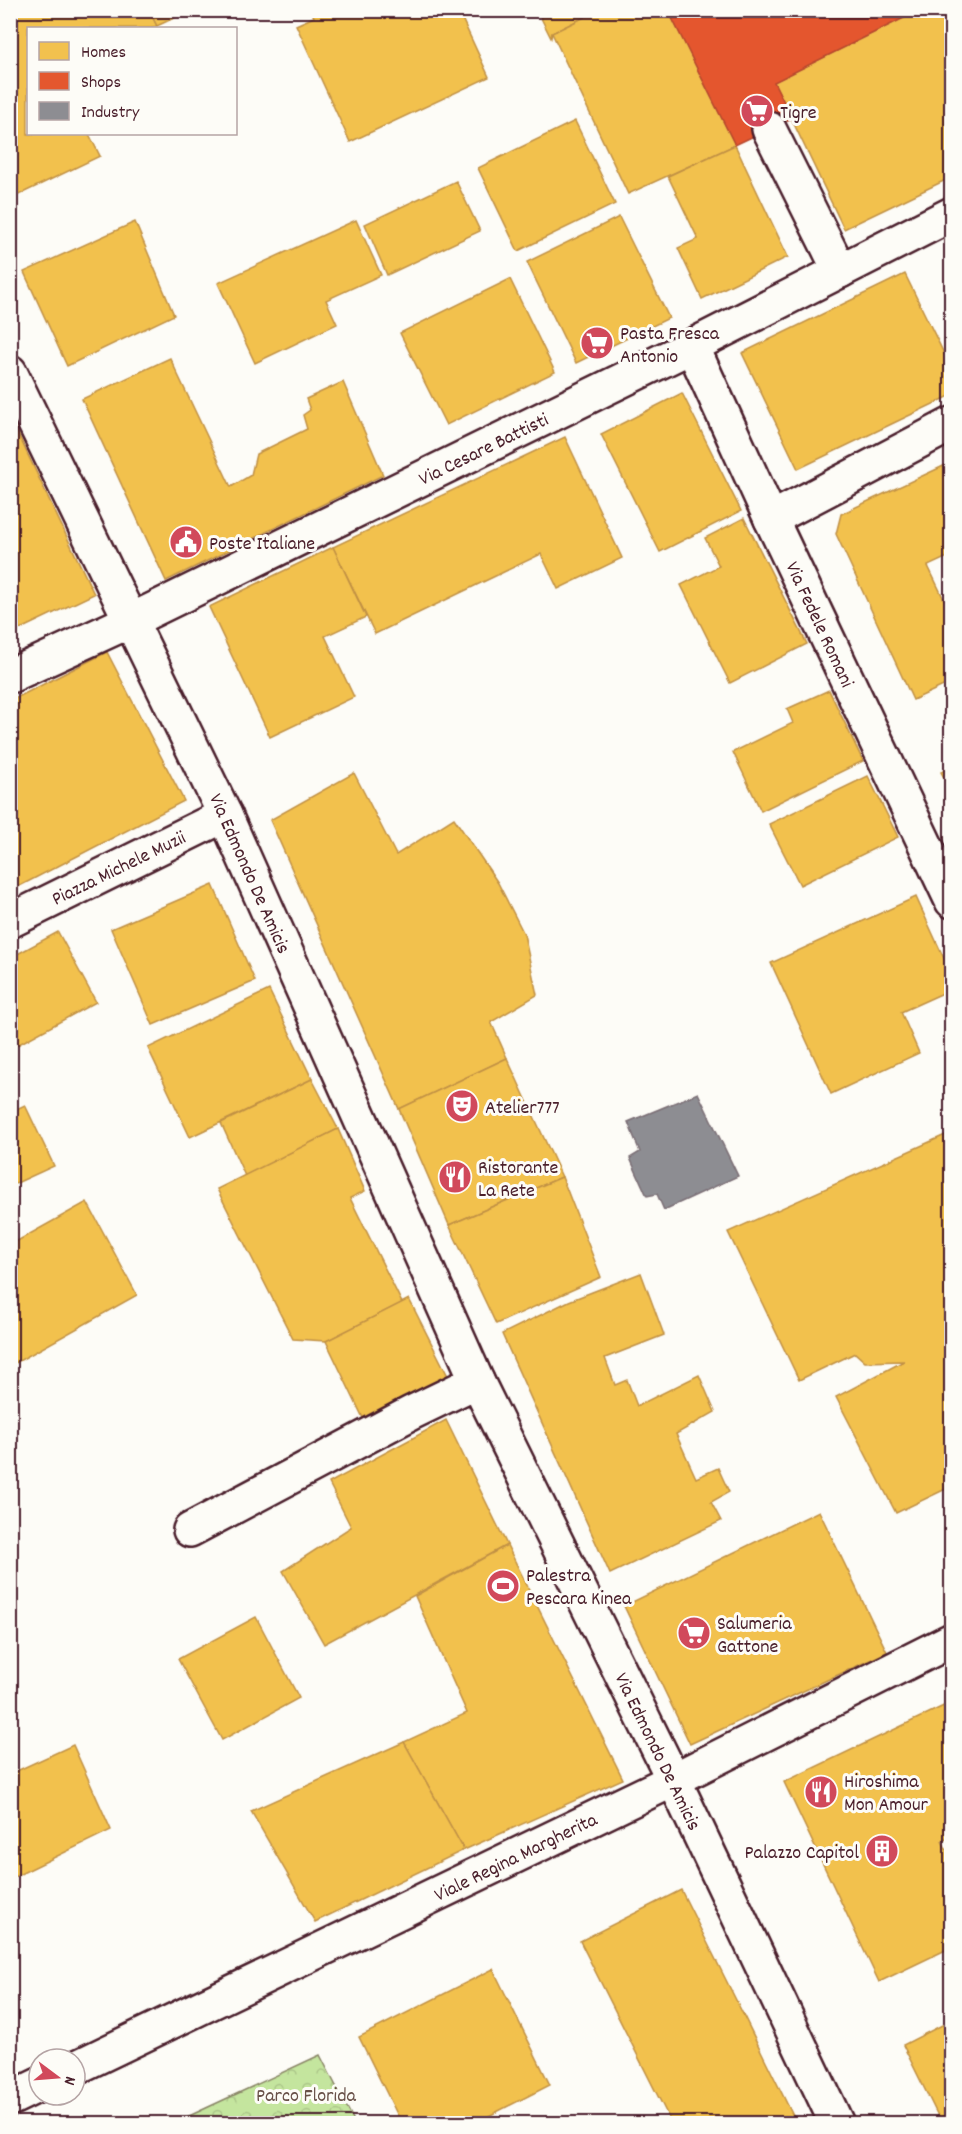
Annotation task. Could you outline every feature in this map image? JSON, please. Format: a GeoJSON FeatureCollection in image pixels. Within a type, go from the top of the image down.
{"type":"FeatureCollection","features":[{"type":"Feature","properties":{"kind":"street"},"geometry":{"type":"LineString","coordinates":[[769,129],[840,271]]}},
{"type":"Feature","properties":{"kind":"street","name":"Via Cesare Battisti"},"geometry":{"type":"LineString","coordinates":[[10,676],[132,620],[692,346],[951,214]]}},
{"type":"Feature","properties":{"kind":"street","name":"Via Fedele Romani"},"geometry":{"type":"LineString","coordinates":[[692,346],[951,901]]}},
{"type":"Feature","properties":{"kind":"street","name":"Via Edmondo De Amicis"},"geometry":{"type":"LineString","coordinates":[[10,372],[225,814],[477,1381],[673,1780],[837,2124]]}},
{"type":"Feature","properties":{"kind":"street"},"geometry":{"type":"LineString","coordinates":[[771,519],[951,424]]}},
{"type":"Feature","properties":{"kind":"street","name":"Piazza Michele Muzii"},"geometry":{"type":"LineString","coordinates":[[10,921],[225,814]]}},
{"type":"Feature","properties":{"kind":"street"},"geometry":{"type":"LineString","coordinates":[[190,1530],[411,1413],[477,1381]]}},
{"type":"Feature","properties":{"kind":"street","name":"Viale Regina Margherita"},"geometry":{"type":"LineString","coordinates":[[87,2062],[673,1780],[951,1640]]}},
{"type":"Feature","properties":{"kind":"street"},"geometry":{"type":"LineString","coordinates":[[10,2099],[27,2091]]}},
{"type":"Feature","properties":{"kind":"green space","name":"Parco Florida"},"geometry":{"type":"Polygon","coordinates":[[[320,2055],[355,2123],[174,2123],[320,2055]]]}},
{"type":"Feature","properties":{"kind":"building: Homes"},"geometry":{"type":"Polygon","coordinates":[[[10,10],[149,10],[157,26],[27,27],[27,135],[90,135],[100,156],[10,199],[10,10]]]}},
{"type":"Feature","properties":{"kind":"building: Homes"},"geometry":{"type":"Polygon","coordinates":[[[149,10],[191,10],[157,26],[149,10]]]}},
{"type":"Feature","properties":{"kind":"building: Homes"},"geometry":{"type":"Polygon","coordinates":[[[311,10],[458,10],[489,77],[350,142],[296,25],[314,17],[311,10]]]}},
{"type":"Feature","properties":{"kind":"building: Homes"},"geometry":{"type":"Polygon","coordinates":[[[537,10],[599,10],[552,33],[551,38],[537,10]]]}},
{"type":"Feature","properties":{"kind":"building: Homes"},"geometry":{"type":"Polygon","coordinates":[[[599,10],[668,10],[735,145],[628,194],[552,33],[599,10]]]}},
{"type":"Feature","properties":{"kind":"building: Homes"},"geometry":{"type":"Polygon","coordinates":[[[920,10],[944,10],[952,27],[952,177],[844,229],[774,82],[920,10]]]}},
{"type":"Feature","properties":{"kind":"building: Homes"},"geometry":{"type":"Polygon","coordinates":[[[575,121],[615,204],[518,251],[478,168],[575,121]]]}},
{"type":"Feature","properties":{"kind":"building: Homes"},"geometry":{"type":"Polygon","coordinates":[[[735,145],[788,257],[702,299],[678,248],[698,239],[668,176],[735,145]]]}},
{"type":"Feature","properties":{"kind":"building: Homes"},"geometry":{"type":"Polygon","coordinates":[[[456,181],[480,231],[387,275],[365,224],[456,181]]]}},
{"type":"Feature","properties":{"kind":"building: Homes"},"geometry":{"type":"Polygon","coordinates":[[[619,217],[669,318],[576,363],[527,262],[619,217]]]}},
{"type":"Feature","properties":{"kind":"building: Homes"},"geometry":{"type":"Polygon","coordinates":[[[356,220],[381,275],[326,300],[337,324],[255,363],[218,283],[356,220]]]}},
{"type":"Feature","properties":{"kind":"building: Homes"},"geometry":{"type":"Polygon","coordinates":[[[135,222],[174,315],[67,366],[24,272],[135,222]]]}},
{"type":"Feature","properties":{"kind":"building: Homes"},"geometry":{"type":"Polygon","coordinates":[[[905,274],[952,370],[952,395],[798,469],[742,353],[905,274]]]}},
{"type":"Feature","properties":{"kind":"building: Homes"},"geometry":{"type":"Polygon","coordinates":[[[510,279],[555,372],[446,425],[400,333],[510,279]]]}},
{"type":"Feature","properties":{"kind":"building: Homes"},"geometry":{"type":"Polygon","coordinates":[[[170,358],[231,487],[251,475],[256,454],[307,429],[303,415],[310,410],[306,399],[343,382],[383,475],[166,581],[82,399],[170,358]]]}},
{"type":"Feature","properties":{"kind":"building: Homes"},"geometry":{"type":"Polygon","coordinates":[[[682,393],[741,511],[660,552],[601,434],[682,393]]]}},
{"type":"Feature","properties":{"kind":"building: Homes"},"geometry":{"type":"Polygon","coordinates":[[[10,417],[94,594],[10,634],[10,417]]]}},
{"type":"Feature","properties":{"kind":"building: Homes"},"geometry":{"type":"Polygon","coordinates":[[[565,437],[622,558],[558,589],[541,554],[375,634],[333,547],[565,437]]]}},
{"type":"Feature","properties":{"kind":"building: Homes"},"geometry":{"type":"Polygon","coordinates":[[[952,462],[952,555],[928,566],[952,616],[952,682],[913,700],[836,534],[841,514],[952,462]]]}},
{"type":"Feature","properties":{"kind":"building: Homes"},"geometry":{"type":"Polygon","coordinates":[[[744,518],[807,644],[730,683],[681,585],[719,566],[705,538],[744,518]]]}},
{"type":"Feature","properties":{"kind":"building: Homes"},"geometry":{"type":"Polygon","coordinates":[[[333,547],[366,617],[325,636],[354,697],[270,737],[209,607],[333,547]]]}},
{"type":"Feature","properties":{"kind":"building: Homes"},"geometry":{"type":"Polygon","coordinates":[[[107,652],[184,801],[10,891],[10,701],[107,652]]]}},
{"type":"Feature","properties":{"kind":"building: Homes"},"geometry":{"type":"Polygon","coordinates":[[[829,690],[863,761],[761,811],[733,752],[793,723],[787,709],[829,690]]]}},
{"type":"Feature","properties":{"kind":"building: Homes"},"geometry":{"type":"Polygon","coordinates":[[[952,767],[952,792],[941,772],[952,767]]]}},
{"type":"Feature","properties":{"kind":"building: Homes"},"geometry":{"type":"Polygon","coordinates":[[[354,773],[396,855],[454,818],[498,883],[524,934],[537,995],[491,1022],[507,1058],[399,1109],[270,820],[354,773]]]}},
{"type":"Feature","properties":{"kind":"building: Homes"},"geometry":{"type":"Polygon","coordinates":[[[868,776],[898,837],[800,885],[769,824],[868,776]]]}},
{"type":"Feature","properties":{"kind":"building: Homes"},"geometry":{"type":"Polygon","coordinates":[[[213,885],[255,981],[153,1025],[111,929],[213,885]]]}},
{"type":"Feature","properties":{"kind":"building: Homes"},"geometry":{"type":"Polygon","coordinates":[[[916,897],[952,976],[952,989],[901,1012],[919,1053],[831,1094],[771,963],[916,897]]]}},
{"type":"Feature","properties":{"kind":"building: Homes"},"geometry":{"type":"Polygon","coordinates":[[[58,932],[96,1002],[10,1049],[10,958],[58,932]]]}},
{"type":"Feature","properties":{"kind":"building: Homes"},"geometry":{"type":"Polygon","coordinates":[[[269,990],[312,1079],[190,1137],[148,1048],[269,990]]]}},
{"type":"Feature","properties":{"kind":"building: Homes"},"geometry":{"type":"Polygon","coordinates":[[[507,1058],[562,1177],[449,1225],[399,1109],[507,1058]]]}},
{"type":"Feature","properties":{"kind":"building: Homes"},"geometry":{"type":"Polygon","coordinates":[[[312,1079],[338,1129],[245,1176],[221,1123],[312,1079]]]}},
{"type":"Feature","properties":{"kind":"building: Homes"},"geometry":{"type":"Polygon","coordinates":[[[25,1105],[54,1166],[10,1186],[10,1112],[25,1105]]]}},
{"type":"Feature","properties":{"kind":"building: Homes"},"geometry":{"type":"Polygon","coordinates":[[[338,1129],[365,1191],[350,1198],[402,1303],[326,1341],[293,1339],[217,1189],[338,1129]]]}},
{"type":"Feature","properties":{"kind":"building: Homes"},"geometry":{"type":"Polygon","coordinates":[[[952,1132],[952,1486],[896,1513],[836,1397],[904,1361],[865,1362],[855,1353],[799,1380],[728,1232],[952,1132]]]}},
{"type":"Feature","properties":{"kind":"building: Homes"},"geometry":{"type":"Polygon","coordinates":[[[562,1177],[601,1277],[496,1324],[449,1225],[562,1177]]]}},
{"type":"Feature","properties":{"kind":"building: Homes"},"geometry":{"type":"Polygon","coordinates":[[[87,1202],[137,1295],[10,1366],[10,1245],[87,1202]]]}},
{"type":"Feature","properties":{"kind":"building: Homes"},"geometry":{"type":"Polygon","coordinates":[[[641,1273],[664,1335],[605,1358],[615,1385],[627,1380],[637,1406],[699,1375],[715,1412],[676,1434],[696,1478],[718,1468],[729,1492],[711,1502],[721,1521],[610,1574],[502,1334],[569,1301],[641,1273]]]}},
{"type":"Feature","properties":{"kind":"building: Homes"},"geometry":{"type":"Polygon","coordinates":[[[409,1299],[449,1378],[364,1420],[326,1341],[409,1299]]]}},
{"type":"Feature","properties":{"kind":"building: Homes"},"geometry":{"type":"Polygon","coordinates":[[[446,1420],[507,1545],[324,1644],[283,1571],[351,1527],[329,1483],[446,1420]]]}},
{"type":"Feature","properties":{"kind":"building: Homes"},"geometry":{"type":"Polygon","coordinates":[[[819,1511],[887,1652],[690,1744],[624,1606],[819,1511]]]}},
{"type":"Feature","properties":{"kind":"building: Homes"},"geometry":{"type":"Polygon","coordinates":[[[507,1545],[623,1779],[464,1850],[404,1742],[467,1713],[415,1596],[507,1545]]]}},
{"type":"Feature","properties":{"kind":"building: Homes"},"geometry":{"type":"Polygon","coordinates":[[[256,1617],[299,1698],[222,1740],[178,1659],[256,1617]]]}},
{"type":"Feature","properties":{"kind":"building: Homes","name":"Palazzo Capitol"},"geometry":{"type":"Polygon","coordinates":[[[952,1702],[952,1836],[942,1841],[952,1861],[952,1947],[879,1982],[784,1782],[952,1702]]]}},
{"type":"Feature","properties":{"kind":"building: Homes"},"geometry":{"type":"Polygon","coordinates":[[[404,1742],[464,1850],[315,1922],[251,1811],[404,1742]]]}},
{"type":"Feature","properties":{"kind":"building: Homes"},"geometry":{"type":"Polygon","coordinates":[[[73,1745],[111,1830],[10,1879],[10,1774],[73,1745]]]}},
{"type":"Feature","properties":{"kind":"building: Homes"},"geometry":{"type":"Polygon","coordinates":[[[681,1890],[797,2124],[672,2124],[580,1941],[681,1890]]]}},
{"type":"Feature","properties":{"kind":"building: Homes"},"geometry":{"type":"Polygon","coordinates":[[[493,1969],[550,2085],[473,2124],[402,2124],[359,2037],[493,1969]]]}},
{"type":"Feature","properties":{"kind":"building: Homes"},"geometry":{"type":"Polygon","coordinates":[[[952,2020],[952,2124],[942,2124],[903,2045],[952,2020]]]}},
{"type":"Feature","properties":{"kind":"building: Shops"},"geometry":{"type":"Polygon","coordinates":[[[668,10],[920,10],[774,82],[792,118],[735,145],[668,10]]]}},
{"type":"Feature","properties":{"kind":"building: Shops"},"geometry":{"type":"Polygon","coordinates":[[[944,10],[952,10],[952,27],[944,10]]]}},
{"type":"Feature","properties":{"kind":"building: Industry"},"geometry":{"type":"Polygon","coordinates":[[[698,1093],[738,1176],[664,1210],[657,1194],[647,1196],[630,1158],[640,1152],[628,1122],[698,1093]]]}},
{"type":"Feature","properties":{"kind":"place","name":"Tigre"},"geometry":{"type":"Point","coordinates":[757,111]}},
{"type":"Feature","properties":{"kind":"place","name":"Pasta Fresca Antonio"},"geometry":{"type":"Point","coordinates":[597,343]}},
{"type":"Feature","properties":{"kind":"place","name":"Poste Italiane"},"geometry":{"type":"Point","coordinates":[186,542]}},
{"type":"Feature","properties":{"kind":"place","name":"Atelier777"},"geometry":{"type":"Point","coordinates":[462,1106]}},
{"type":"Feature","properties":{"kind":"place","name":"Ristorante La Rete"},"geometry":{"type":"Point","coordinates":[455,1177]}},
{"type":"Feature","properties":{"kind":"place","name":"Palestra Pescara Kinea"},"geometry":{"type":"Point","coordinates":[503,1586]}},
{"type":"Feature","properties":{"kind":"place","name":"Salumeria Gattone"},"geometry":{"type":"Point","coordinates":[694,1633]}},
{"type":"Feature","properties":{"kind":"place","name":"Hiroshima Mon Amour"},"geometry":{"type":"Point","coordinates":[821,1792]}},
{"type":"Feature","properties":{"kind":"place","name":"Palazzo Capitol"},"geometry":{"type":"Point","coordinates":[882,1851]}}]}
